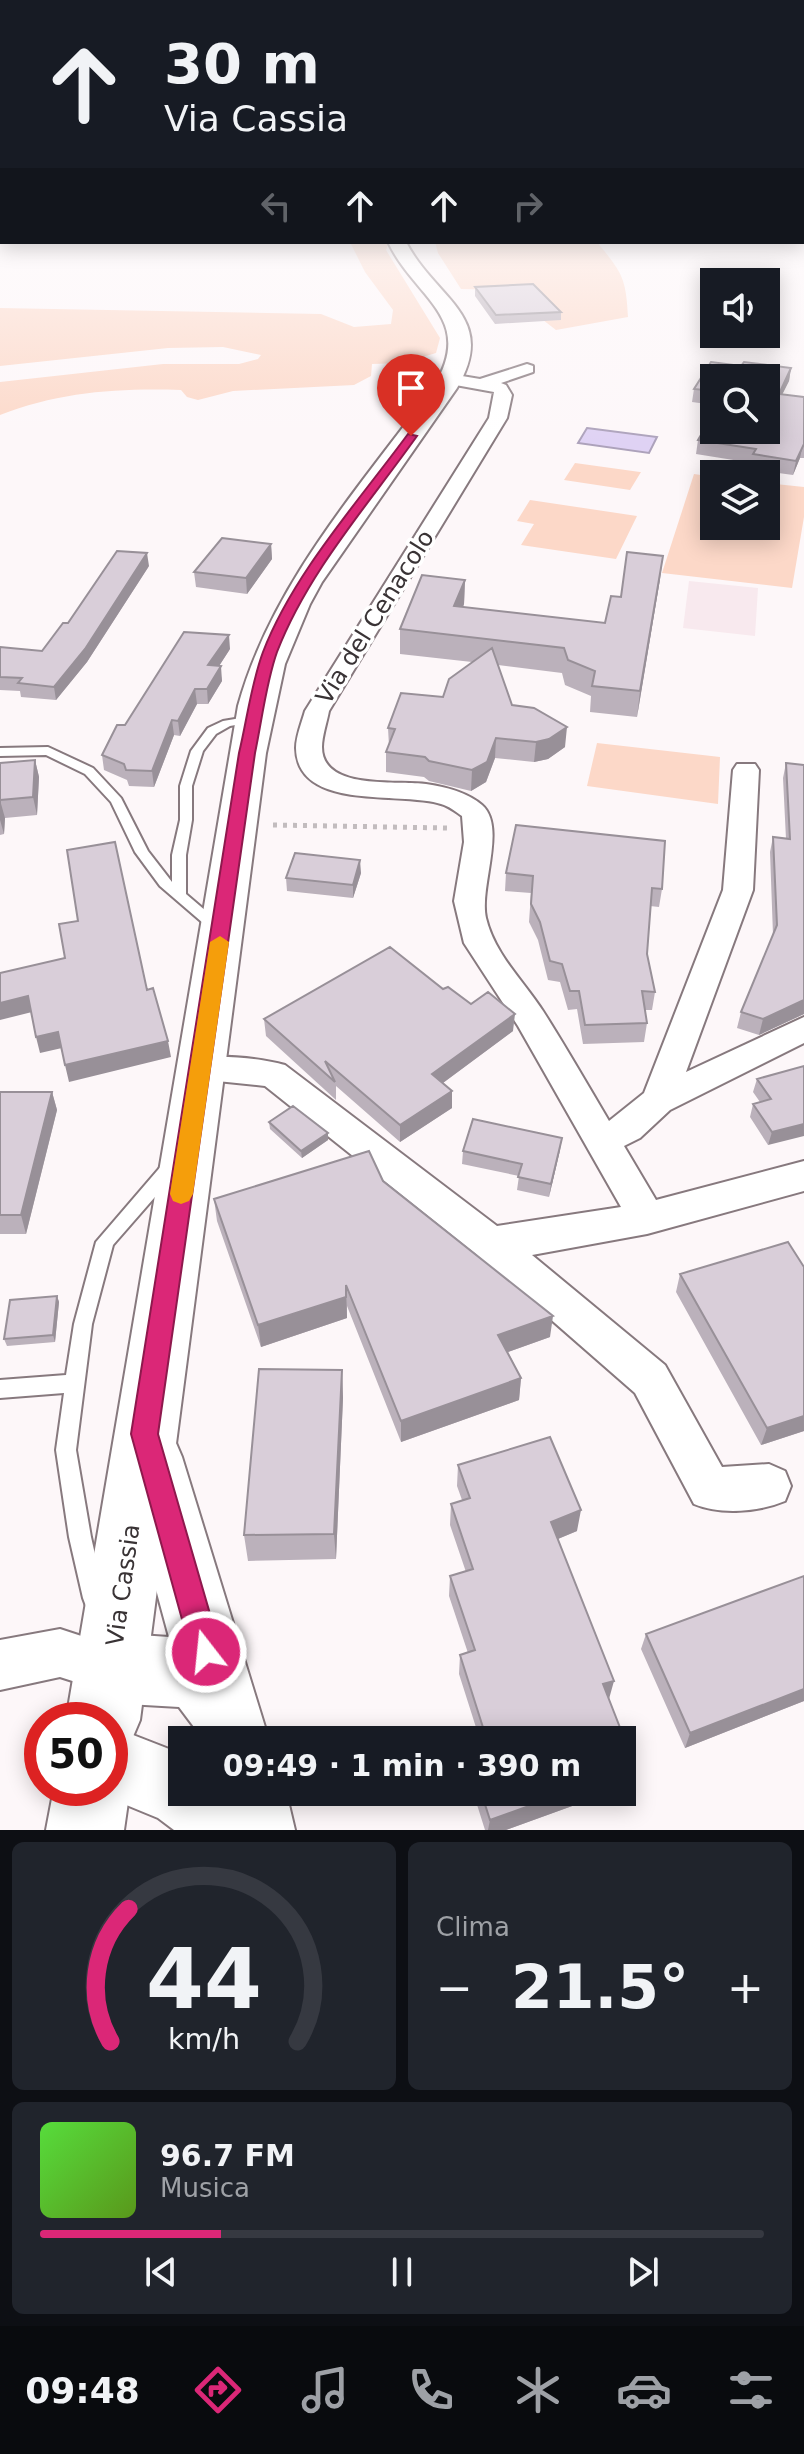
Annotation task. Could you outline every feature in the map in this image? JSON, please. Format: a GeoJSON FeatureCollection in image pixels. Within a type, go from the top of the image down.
{"type":"FeatureCollection","features":[{"type":"Feature","properties":{"kind":"main road","name":"Via Cassia"},"geometry":{"type":"LineString","coordinates":[[107,1694],[253,719],[269,655],[287,614],[450,379],[462,347],[459,332],[415,272]]}},
{"type":"Feature","properties":{"kind":"main road"},"geometry":{"type":"LineString","coordinates":[[144,1434],[227,1723]]}},
{"type":"Feature","properties":{"kind":"main road"},"geometry":{"type":"LineString","coordinates":[[107,1694],[190,1675],[199,1678],[227,1723]]}},
{"type":"Feature","properties":{"kind":"main road"},"geometry":{"type":"LineString","coordinates":[[128,1769],[168,1786]]}},
{"type":"Feature","properties":{"kind":"main road"},"geometry":{"type":"LineString","coordinates":[[85,1830],[89,1806]]}},
{"type":"Feature","properties":{"kind":"main road"},"geometry":{"type":"LineString","coordinates":[[204,1806],[221,1830]]}},
{"type":"Feature","properties":{"kind":"main road"},"geometry":{"type":"LineString","coordinates":[[252,1806],[258,1830]]}},
{"type":"Feature","properties":{"kind":"street"},"geometry":{"type":"LineString","coordinates":[[450,379],[485,383],[527,369]]}},
{"type":"Feature","properties":{"kind":"street","name":"Via del Cenacolo"},"geometry":{"type":"LineString","coordinates":[[479,829],[477,815],[463,801],[423,792],[345,788],[324,778],[313,765],[309,740],[317,711],[498,418],[504,391],[485,383]]}},
{"type":"Feature","properties":{"kind":"street"},"geometry":{"type":"LineString","coordinates":[[658,1101],[738,890],[746,770]]}},
{"type":"Feature","properties":{"kind":"street"},"geometry":{"type":"LineString","coordinates":[[479,829],[469,901],[476,933],[494,969],[526,1012],[647,1218]]}},
{"type":"Feature","properties":{"kind":"street"},"geometry":{"type":"LineString","coordinates":[[602,1142],[627,1128],[658,1101],[804,1029]]}},
{"type":"Feature","properties":{"kind":"street"},"geometry":{"type":"LineString","coordinates":[[200,1069],[273,1074],[490,1243],[650,1379],[710,1489],[769,1486]]}},
{"type":"Feature","properties":{"kind":"street"},"geometry":{"type":"LineString","coordinates":[[490,1243],[549,1239],[647,1218],[804,1176]]}},
{"type":"Feature","properties":{"kind":"street"},"geometry":{"type":"LineString","coordinates":[[0,1665],[60,1653],[107,1694]]}},
{"type":"Feature","properties":{"kind":"lane"},"geometry":{"type":"LineString","coordinates":[[179,897],[179,855],[186,820],[186,786],[197,751],[212,731],[227,723],[253,719]]}},
{"type":"Feature","properties":{"kind":"lane"},"geometry":{"type":"LineString","coordinates":[[0,752],[48,751],[89,771],[117,801],[142,852],[179,897],[222,931]]}},
{"type":"Feature","properties":{"kind":"lane"},"geometry":{"type":"LineString","coordinates":[[107,1694],[66,1450],[83,1324],[105,1242],[189,1143]]}},
{"type":"Feature","properties":{"kind":"lane"},"geometry":{"type":"LineString","coordinates":[[0,1389],[75,1383]]}},
{"type":"Feature","properties":{"kind":"path"},"geometry":{"type":"LineString","coordinates":[[237,824],[479,829]]}},
{"type":"Feature","properties":{"kind":"shaded area"},"geometry":{"type":"Polygon","coordinates":[[[365,272],[400,272],[440,338],[436,353],[402,363],[372,364],[371,376],[354,385],[233,391],[198,400],[187,397],[181,390],[112,391],[67,396],[0,415],[0,382],[163,364],[239,364],[258,359],[261,355],[223,347],[168,348],[0,366],[0,308],[321,314],[354,327],[391,324],[393,310],[365,272]]]}},
{"type":"Feature","properties":{"kind":"shaded area"},"geometry":{"type":"Polygon","coordinates":[[[450,272],[619,272],[626,293],[628,317],[556,330],[504,290],[461,289],[450,272]]]}},
{"type":"Feature","properties":{"kind":"shaded area"},"geometry":{"type":"Polygon","coordinates":[[[587,428],[657,437],[649,453],[578,443],[587,428]]]}},
{"type":"Feature","properties":{"kind":"shaded area"},"geometry":{"type":"Polygon","coordinates":[[[575,463],[641,472],[630,490],[564,480],[575,463]]]}},
{"type":"Feature","properties":{"kind":"shaded area"},"geometry":{"type":"Polygon","coordinates":[[[694,474],[700,475],[700,540],[780,540],[780,484],[804,487],[804,517],[792,588],[662,573],[694,474]]]}},
{"type":"Feature","properties":{"kind":"shaded area"},"geometry":{"type":"Polygon","coordinates":[[[530,500],[637,516],[616,559],[521,545],[534,524],[517,521],[530,500]]]}},
{"type":"Feature","properties":{"kind":"shaded area"},"geometry":{"type":"Polygon","coordinates":[[[689,581],[758,588],[755,636],[683,628],[689,581]]]}},
{"type":"Feature","properties":{"kind":"shaded area"},"geometry":{"type":"Polygon","coordinates":[[[597,743],[720,757],[718,804],[587,786],[597,743]]]}},
{"type":"Feature","properties":{"kind":"building"},"geometry":{"type":"Polygon","coordinates":[[[533,284],[561,312],[496,315],[475,287],[533,284]]]}},
{"type":"Feature","properties":{"kind":"building"},"geometry":{"type":"Polygon","coordinates":[[[780,367],[791,368],[780,392],[780,367]]]}},
{"type":"Feature","properties":{"kind":"building"},"geometry":{"type":"Polygon","coordinates":[[[780,394],[804,397],[804,444],[796,461],[753,454],[756,449],[724,444],[780,444],[780,394]]]}},
{"type":"Feature","properties":{"kind":"building"},"geometry":{"type":"Polygon","coordinates":[[[222,538],[271,544],[246,578],[194,572],[222,538]]]}},
{"type":"Feature","properties":{"kind":"building"},"geometry":{"type":"Polygon","coordinates":[[[117,551],[147,553],[85,649],[54,687],[18,683],[22,678],[0,677],[0,647],[42,651],[63,623],[68,623],[117,551]]]}},
{"type":"Feature","properties":{"kind":"building"},"geometry":{"type":"Polygon","coordinates":[[[627,552],[663,556],[640,691],[592,686],[595,671],[568,660],[564,648],[400,629],[422,575],[465,580],[454,606],[605,623],[611,596],[621,597],[627,552]]]}},
{"type":"Feature","properties":{"kind":"building"},"geometry":{"type":"Polygon","coordinates":[[[184,632],[229,635],[208,665],[221,666],[207,689],[195,689],[178,721],[172,720],[152,771],[126,770],[124,764],[102,755],[117,725],[125,725],[184,632]]]}},
{"type":"Feature","properties":{"kind":"building"},"geometry":{"type":"Polygon","coordinates":[[[492,648],[512,705],[534,708],[567,727],[549,739],[536,742],[496,738],[487,762],[472,770],[429,761],[425,757],[386,752],[395,729],[388,728],[401,693],[443,697],[449,679],[492,648]]]}},
{"type":"Feature","properties":{"kind":"building"},"geometry":{"type":"Polygon","coordinates":[[[35,760],[33,797],[0,800],[0,763],[35,760]]]}},
{"type":"Feature","properties":{"kind":"building"},"geometry":{"type":"Polygon","coordinates":[[[786,763],[804,765],[804,1000],[763,1019],[741,1012],[777,925],[773,837],[790,839],[786,763]]]}},
{"type":"Feature","properties":{"kind":"building"},"geometry":{"type":"Polygon","coordinates":[[[516,825],[665,841],[662,889],[652,888],[647,954],[655,992],[642,991],[647,1023],[585,1025],[579,991],[570,991],[562,964],[550,961],[540,922],[531,904],[533,876],[506,873],[516,825]]]}},
{"type":"Feature","properties":{"kind":"building"},"geometry":{"type":"Polygon","coordinates":[[[115,842],[147,990],[153,988],[168,1041],[65,1065],[58,1032],[36,1037],[28,996],[0,1003],[0,973],[65,958],[59,924],[78,921],[67,850],[115,842]]]}},
{"type":"Feature","properties":{"kind":"building"},"geometry":{"type":"Polygon","coordinates":[[[295,853],[360,860],[353,885],[286,878],[295,853]]]}},
{"type":"Feature","properties":{"kind":"building"},"geometry":{"type":"Polygon","coordinates":[[[390,947],[443,989],[448,987],[471,1004],[488,992],[515,1014],[432,1074],[452,1091],[400,1125],[325,1061],[335,1082],[264,1019],[390,947]]]}},
{"type":"Feature","properties":{"kind":"building"},"geometry":{"type":"Polygon","coordinates":[[[804,1066],[804,1124],[772,1132],[753,1104],[771,1099],[757,1079],[804,1066]]]}},
{"type":"Feature","properties":{"kind":"building"},"geometry":{"type":"Polygon","coordinates":[[[0,1092],[52,1092],[21,1215],[0,1215],[0,1092]]]}},
{"type":"Feature","properties":{"kind":"building"},"geometry":{"type":"Polygon","coordinates":[[[293,1106],[328,1133],[301,1151],[269,1122],[293,1106]]]}},
{"type":"Feature","properties":{"kind":"building"},"geometry":{"type":"Polygon","coordinates":[[[473,1119],[562,1138],[551,1184],[518,1177],[522,1164],[463,1151],[473,1119]]]}},
{"type":"Feature","properties":{"kind":"building"},"geometry":{"type":"Polygon","coordinates":[[[369,1151],[383,1181],[553,1316],[498,1335],[521,1378],[401,1421],[346,1285],[346,1297],[258,1325],[214,1199],[369,1151]]]}},
{"type":"Feature","properties":{"kind":"building"},"geometry":{"type":"Polygon","coordinates":[[[788,1242],[804,1267],[804,1416],[767,1428],[680,1274],[788,1242]]]}},
{"type":"Feature","properties":{"kind":"building"},"geometry":{"type":"Polygon","coordinates":[[[57,1296],[53,1335],[4,1339],[10,1300],[57,1296]]]}},
{"type":"Feature","properties":{"kind":"building"},"geometry":{"type":"Polygon","coordinates":[[[259,1369],[342,1370],[334,1534],[244,1535],[259,1369]]]}},
{"type":"Feature","properties":{"kind":"building"},"geometry":{"type":"Polygon","coordinates":[[[550,1437],[581,1510],[551,1522],[614,1681],[603,1684],[619,1726],[483,1726],[460,1655],[475,1650],[450,1576],[473,1569],[451,1504],[470,1498],[458,1465],[550,1437]]]}},
{"type":"Feature","properties":{"kind":"building"},"geometry":{"type":"Polygon","coordinates":[[[804,1576],[804,1689],[690,1733],[646,1634],[804,1576]]]}},
{"type":"Feature","properties":{"kind":"building"},"geometry":{"type":"Polygon","coordinates":[[[486,1806],[529,1806],[490,1820],[486,1806]]]}},
{"type":"Feature","properties":{"kind":"slow traffic"},"geometry":{"type":"LineString","coordinates":[[181,1194],[220,942]]}},
{"type":"Feature","properties":{"kind":"route"},"geometry":{"type":"LineString","coordinates":[[206,1652],[144,1434],[233,863],[247,753],[269,655],[287,614],[306,582],[411,436]]}}]}
